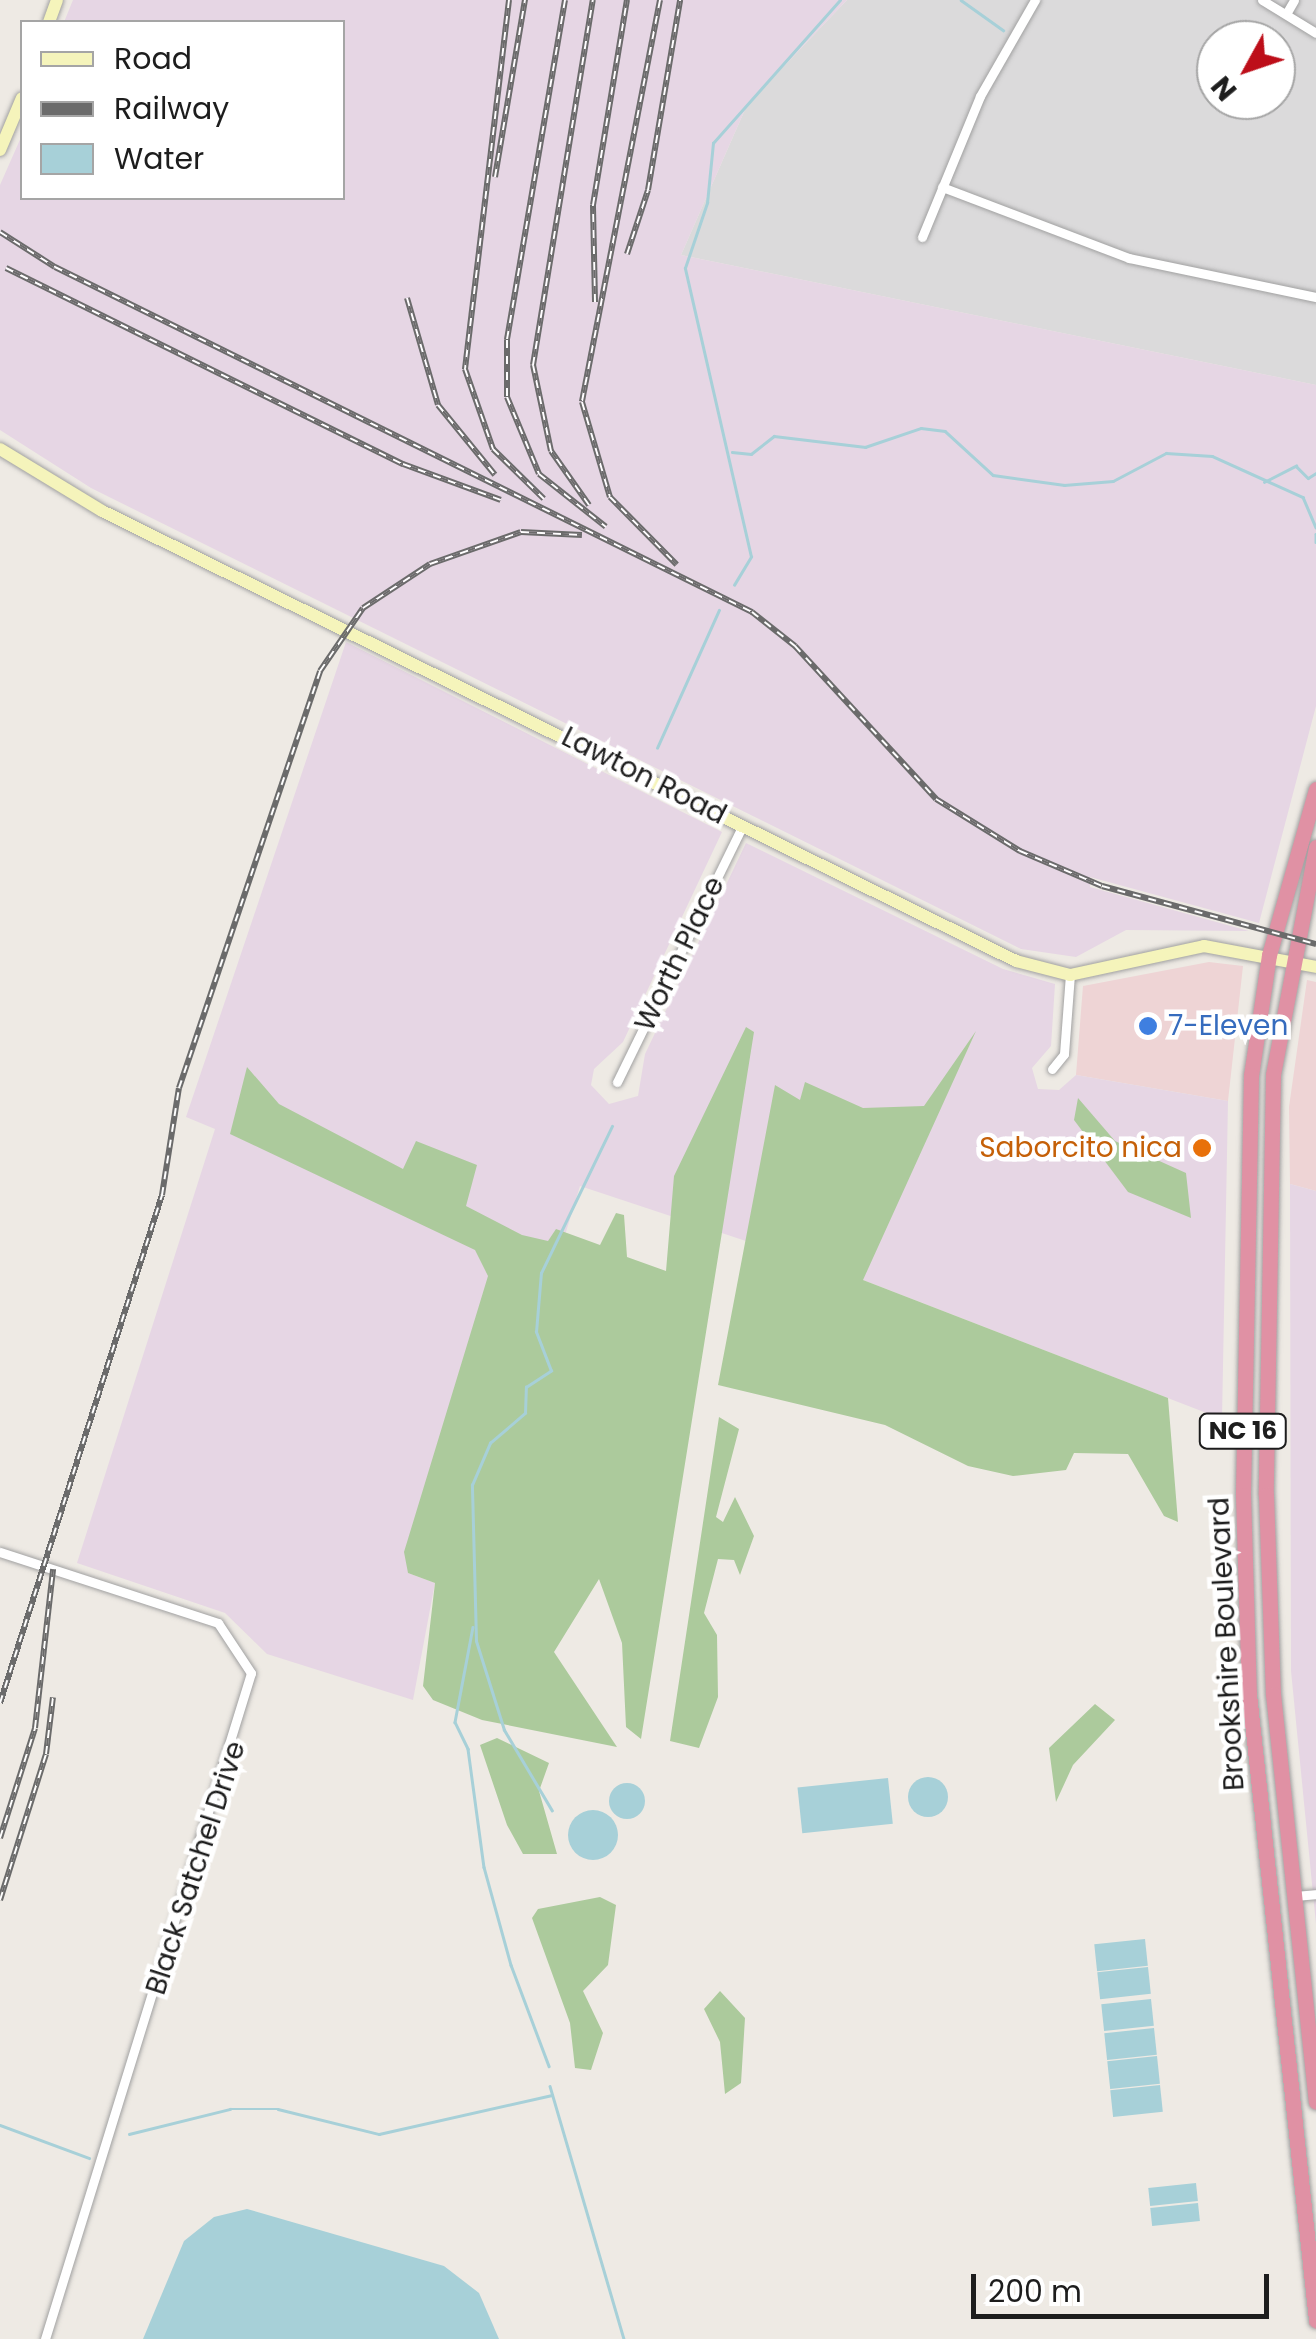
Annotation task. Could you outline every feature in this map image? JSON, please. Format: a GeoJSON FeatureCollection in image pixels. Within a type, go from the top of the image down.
{"type":"FeatureCollection","features":[{"type":"Feature","properties":{"kind":"highway","name":"Brookshire Boulevard"},"geometry":{"type":"LineString","coordinates":[[1316,789],[1309,831],[1269,955],[1244,1176],[1249,1694],[1316,2320]]}},
{"type":"Feature","properties":{"kind":"highway","name":"Brookshire Boulevard"},"geometry":{"type":"LineString","coordinates":[[1316,847],[1290,960],[1270,1132],[1274,1694],[1316,2102]]}},
{"type":"Feature","properties":{"kind":"highway"},"geometry":{"type":"LineString","coordinates":[[1249,1694],[1274,1694]]}},
{"type":"Feature","properties":{"kind":"street"},"geometry":{"type":"LineString","coordinates":[[922,237],[980,96],[1035,0]]}},
{"type":"Feature","properties":{"kind":"street"},"geometry":{"type":"LineString","coordinates":[[1262,0],[1316,33]]}},
{"type":"Feature","properties":{"kind":"street"},"geometry":{"type":"LineString","coordinates":[[1286,14],[1294,0]]}},
{"type":"Feature","properties":{"kind":"street"},"geometry":{"type":"LineString","coordinates":[[0,150],[20,103]]}},
{"type":"Feature","properties":{"kind":"street"},"geometry":{"type":"LineString","coordinates":[[942,187],[1129,258],[1316,297]]}},
{"type":"Feature","properties":{"kind":"street","name":"Lawton Road"},"geometry":{"type":"LineString","coordinates":[[0,449],[102,511],[1016,961],[1070,975],[1195,946],[1269,955],[1316,968]]}},
{"type":"Feature","properties":{"kind":"street","name":"Worth Place"},"geometry":{"type":"LineString","coordinates":[[618,1082],[743,825]]}},
{"type":"Feature","properties":{"kind":"street"},"geometry":{"type":"LineString","coordinates":[[1052,1069],[1064,1054],[1070,975]]}},
{"type":"Feature","properties":{"kind":"street","name":"Black Satchel Drive"},"geometry":{"type":"LineString","coordinates":[[0,1552],[218,1623],[251,1673],[45,2339]]}},
{"type":"Feature","properties":{"kind":"street"},"geometry":{"type":"LineString","coordinates":[[1294,1896],[1316,1894]]}},
{"type":"Feature","properties":{"kind":"shaded area"},"geometry":{"type":"Polygon","coordinates":[[[73,0],[847,0],[747,105],[681,255],[1316,385],[1316,706],[1259,923],[1090,877],[1090,887],[1249,931],[1126,930],[1076,957],[1021,949],[91,488],[0,430],[0,185],[20,140],[20,200],[345,200],[345,20],[65,20],[73,0]]]}},
{"type":"Feature","properties":{"kind":"shaded area"},"geometry":{"type":"Polygon","coordinates":[[[847,0],[1316,0],[1316,385],[681,255],[747,105],[847,0]]]}},
{"type":"Feature","properties":{"kind":"shaded area"},"geometry":{"type":"Polygon","coordinates":[[[346,642],[722,832],[623,1042],[594,1069],[591,1085],[609,1104],[638,1096],[645,1054],[746,843],[1003,969],[1055,984],[1051,1046],[1032,1068],[1038,1089],[1059,1090],[1076,1075],[1228,1101],[1222,1419],[863,1280],[580,1186],[554,1271],[408,1573],[435,1583],[413,1700],[267,1654],[225,1613],[77,1563],[215,1129],[186,1117],[346,642]]]}},
{"type":"Feature","properties":{"kind":"shaded area"},"geometry":{"type":"Polygon","coordinates":[[[1209,962],[1243,966],[1228,1101],[1076,1075],[1083,986],[1209,962]]]}},
{"type":"Feature","properties":{"kind":"shaded area"},"geometry":{"type":"Polygon","coordinates":[[[1307,980],[1316,982],[1316,1191],[1290,1184],[1289,1107],[1307,980]]]}},
{"type":"Feature","properties":{"kind":"shaded area"},"geometry":{"type":"Polygon","coordinates":[[[1290,1184],[1316,1191],[1316,1924],[1291,1671],[1290,1184]]]}},
{"type":"Feature","properties":{"kind":"green space"},"geometry":{"type":"Polygon","coordinates":[[[746,1027],[754,1032],[641,1739],[626,1727],[622,1643],[599,1579],[554,1652],[617,1747],[482,1720],[433,1700],[423,1686],[435,1583],[408,1573],[404,1552],[488,1276],[475,1250],[230,1134],[247,1067],[279,1104],[403,1169],[416,1141],[477,1165],[466,1206],[522,1235],[548,1241],[556,1229],[600,1245],[616,1213],[624,1215],[627,1257],[666,1271],[674,1176],[746,1027]]]}},
{"type":"Feature","properties":{"kind":"green space"},"geometry":{"type":"Polygon","coordinates":[[[976,1031],[863,1280],[1168,1398],[1178,1522],[1164,1516],[1128,1454],[1074,1453],[1066,1470],[1013,1476],[968,1466],[885,1425],[718,1385],[775,1085],[800,1100],[805,1082],[863,1108],[924,1106],[976,1031]]]}},
{"type":"Feature","properties":{"kind":"green space"},"geometry":{"type":"Polygon","coordinates":[[[1078,1098],[1115,1141],[1186,1173],[1191,1218],[1128,1192],[1074,1120],[1078,1098]]]}},
{"type":"Feature","properties":{"kind":"green space"},"geometry":{"type":"Polygon","coordinates":[[[719,1417],[739,1429],[716,1517],[723,1522],[735,1497],[754,1536],[740,1575],[734,1560],[718,1559],[704,1613],[717,1635],[718,1697],[699,1748],[670,1741],[719,1417]]]}},
{"type":"Feature","properties":{"kind":"green space"},"geometry":{"type":"Polygon","coordinates":[[[1095,1704],[1115,1720],[1073,1765],[1056,1802],[1049,1748],[1095,1704]]]}},
{"type":"Feature","properties":{"kind":"green space"},"geometry":{"type":"Polygon","coordinates":[[[497,1738],[549,1763],[539,1791],[557,1854],[523,1854],[507,1825],[480,1745],[497,1738]]]}},
{"type":"Feature","properties":{"kind":"green space"},"geometry":{"type":"Polygon","coordinates":[[[600,1897],[616,1905],[608,1965],[583,1991],[603,2033],[591,2070],[575,2068],[570,2023],[532,1918],[538,1909],[600,1897]]]}},
{"type":"Feature","properties":{"kind":"green space"},"geometry":{"type":"Polygon","coordinates":[[[720,1991],[745,2018],[741,2083],[725,2094],[720,2042],[704,2009],[720,1991]]]}},
{"type":"Feature","properties":{"kind":"water"},"geometry":{"type":"Polygon","coordinates":[[[928,1777],[942,1783],[948,1797],[942,1811],[928,1817],[914,1811],[908,1797],[914,1783],[928,1777]]]}},
{"type":"Feature","properties":{"kind":"water"},"geometry":{"type":"Polygon","coordinates":[[[888,1778],[893,1824],[802,1833],[797,1788],[888,1778]]]}},
{"type":"Feature","properties":{"kind":"water"},"geometry":{"type":"Polygon","coordinates":[[[627,1783],[640,1788],[645,1801],[640,1814],[627,1819],[614,1814],[609,1801],[614,1788],[627,1783]]]}},
{"type":"Feature","properties":{"kind":"water"},"geometry":{"type":"Polygon","coordinates":[[[593,1810],[610,1818],[618,1835],[610,1852],[593,1860],[576,1852],[568,1835],[576,1818],[593,1810]]]}},
{"type":"Feature","properties":{"kind":"water"},"geometry":{"type":"Polygon","coordinates":[[[1145,1939],[1148,1966],[1097,1971],[1094,1944],[1145,1939]]]}},
{"type":"Feature","properties":{"kind":"water"},"geometry":{"type":"Polygon","coordinates":[[[1148,1967],[1151,1994],[1100,1999],[1097,1972],[1148,1967]]]}},
{"type":"Feature","properties":{"kind":"water"},"geometry":{"type":"Polygon","coordinates":[[[1151,1999],[1154,2026],[1104,2031],[1101,2004],[1151,1999]]]}},
{"type":"Feature","properties":{"kind":"water"},"geometry":{"type":"Polygon","coordinates":[[[1154,2028],[1157,2055],[1107,2060],[1104,2033],[1154,2028]]]}},
{"type":"Feature","properties":{"kind":"water"},"geometry":{"type":"Polygon","coordinates":[[[1157,2056],[1160,2084],[1110,2089],[1107,2061],[1157,2056]]]}},
{"type":"Feature","properties":{"kind":"water"},"geometry":{"type":"Polygon","coordinates":[[[1160,2085],[1163,2112],[1113,2117],[1110,2090],[1160,2085]]]}},
{"type":"Feature","properties":{"kind":"water"},"geometry":{"type":"Polygon","coordinates":[[[1196,2183],[1198,2201],[1150,2206],[1148,2188],[1196,2183]]]}},
{"type":"Feature","properties":{"kind":"water"},"geometry":{"type":"Polygon","coordinates":[[[1198,2203],[1200,2221],[1152,2226],[1150,2208],[1198,2203]]]}},
{"type":"Feature","properties":{"kind":"water"},"geometry":{"type":"Polygon","coordinates":[[[247,2209],[444,2266],[479,2293],[499,2339],[143,2339],[184,2241],[214,2217],[247,2209]]]}},
{"type":"Feature","properties":{"kind":"waterway"},"geometry":{"type":"LineString","coordinates":[[734,585],[751,557],[685,268],[707,203],[713,143],[840,0]]}},
{"type":"Feature","properties":{"kind":"waterway"},"geometry":{"type":"LineString","coordinates":[[961,0],[1003,30]]}},
{"type":"Feature","properties":{"kind":"waterway"},"geometry":{"type":"LineString","coordinates":[[732,452],[751,454],[774,436],[865,447],[921,428],[945,431],[993,475],[1064,485],[1113,481],[1166,453],[1212,456],[1303,497],[1316,527]]}},
{"type":"Feature","properties":{"kind":"waterway"},"geometry":{"type":"LineString","coordinates":[[1264,482],[1296,466],[1308,478],[1316,473]]}},
{"type":"Feature","properties":{"kind":"waterway"},"geometry":{"type":"LineString","coordinates":[[1316,534],[1316,542]]}},
{"type":"Feature","properties":{"kind":"waterway"},"geometry":{"type":"LineString","coordinates":[[657,748],[719,610]]}},
{"type":"Feature","properties":{"kind":"waterway"},"geometry":{"type":"LineString","coordinates":[[552,1811],[504,1730],[476,1641],[472,1485],[490,1443],[525,1413],[526,1387],[551,1371],[536,1332],[541,1273],[612,1126]]}},
{"type":"Feature","properties":{"kind":"waterway"},"geometry":{"type":"LineString","coordinates":[[473,1627],[455,1722],[468,1749],[484,1867],[511,1965],[549,2066]]}},
{"type":"Feature","properties":{"kind":"waterway"},"geometry":{"type":"LineString","coordinates":[[550,2086],[624,2339]]}},
{"type":"Feature","properties":{"kind":"waterway"},"geometry":{"type":"LineString","coordinates":[[129,2134],[230,2109],[278,2109],[379,2134],[552,2095]]}},
{"type":"Feature","properties":{"kind":"waterway"},"geometry":{"type":"LineString","coordinates":[[0,2125],[89,2158]]}},
{"type":"Feature","properties":{"kind":"railway"},"geometry":{"type":"LineString","coordinates":[[509,0],[465,369],[493,449],[544,499]]}},
{"type":"Feature","properties":{"kind":"railway"},"geometry":{"type":"LineString","coordinates":[[495,177],[525,0]]}},
{"type":"Feature","properties":{"kind":"railway"},"geometry":{"type":"LineString","coordinates":[[565,0],[507,340],[507,397],[539,474],[606,527]]}},
{"type":"Feature","properties":{"kind":"railway"},"geometry":{"type":"LineString","coordinates":[[589,505],[551,451],[533,365],[593,0]]}},
{"type":"Feature","properties":{"kind":"railway"},"geometry":{"type":"LineString","coordinates":[[595,302],[593,205],[627,0]]}},
{"type":"Feature","properties":{"kind":"railway"},"geometry":{"type":"LineString","coordinates":[[660,0],[582,402],[610,497],[677,565]]}},
{"type":"Feature","properties":{"kind":"railway"},"geometry":{"type":"LineString","coordinates":[[627,254],[648,190],[680,0]]}},
{"type":"Feature","properties":{"kind":"railway"},"geometry":{"type":"LineString","coordinates":[[0,232],[55,267],[752,612],[795,646],[936,799],[1020,851],[1102,886],[1316,944]]}},
{"type":"Feature","properties":{"kind":"railway"},"geometry":{"type":"LineString","coordinates":[[6,268],[403,464],[501,500]]}},
{"type":"Feature","properties":{"kind":"railway"},"geometry":{"type":"LineString","coordinates":[[407,298],[438,405],[495,475]]}},
{"type":"Feature","properties":{"kind":"railway"},"geometry":{"type":"LineString","coordinates":[[0,1703],[162,1195],[179,1088],[320,671],[363,608],[430,564],[521,532],[582,535]]}},
{"type":"Feature","properties":{"kind":"railway"},"geometry":{"type":"LineString","coordinates":[[0,1838],[35,1728],[53,1569]]}},
{"type":"Feature","properties":{"kind":"railway"},"geometry":{"type":"LineString","coordinates":[[0,1900],[46,1754],[53,1697]]}},
{"type":"Feature","properties":{"kind":"place","name":"7-Eleven"},"geometry":{"type":"Point","coordinates":[1148,1026]}},
{"type":"Feature","properties":{"kind":"place","name":"Saborcito nica"},"geometry":{"type":"Point","coordinates":[1202,1148]}}]}
